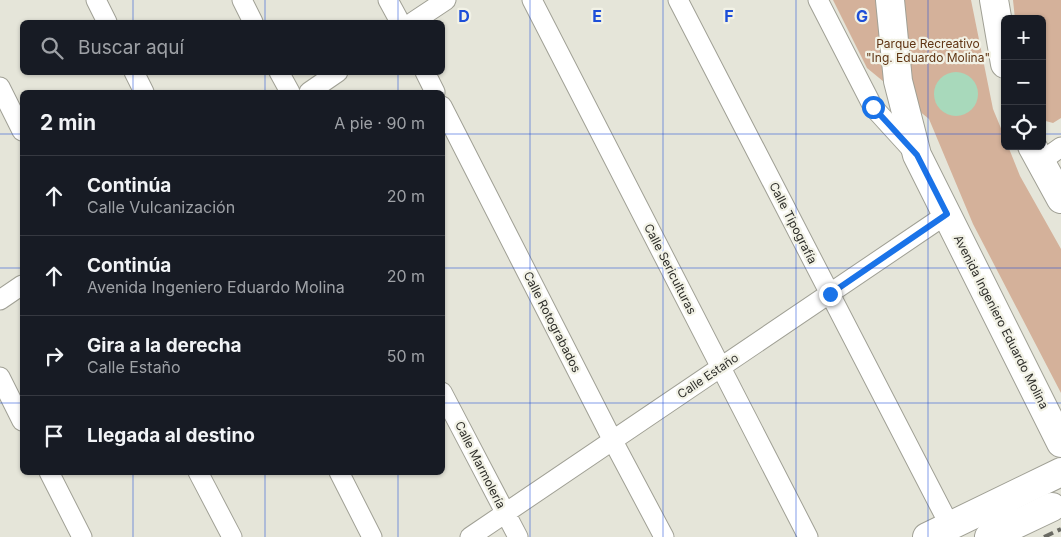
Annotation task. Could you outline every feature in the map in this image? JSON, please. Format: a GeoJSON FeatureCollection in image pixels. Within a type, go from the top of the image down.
{"type":"FeatureCollection","features":[{"type":"Feature","properties":{"kind":"main road","name":"Avenida Ingeniero Eduardo Molina"},"geometry":{"type":"LineString","coordinates":[[890,0],[898,81],[917,155],[1061,443]]}},
{"type":"Feature","properties":{"kind":"main road"},"geometry":{"type":"LineString","coordinates":[[994,0],[1004,60]]}},
{"type":"Feature","properties":{"kind":"main road"},"geometry":{"type":"LineString","coordinates":[[1044,152],[1061,199]]}},
{"type":"Feature","properties":{"kind":"main road"},"geometry":{"type":"LineString","coordinates":[[939,532],[1061,472]]}},
{"type":"Feature","properties":{"kind":"main road"},"geometry":{"type":"LineString","coordinates":[[989,537],[1052,507]]}},
{"type":"Feature","properties":{"kind":"street"},"geometry":{"type":"LineString","coordinates":[[96,0],[107,20]]}},
{"type":"Feature","properties":{"kind":"street"},"geometry":{"type":"LineString","coordinates":[[242,0],[252,20]]}},
{"type":"Feature","properties":{"kind":"street"},"geometry":{"type":"LineString","coordinates":[[388,0],[399,20]]}},
{"type":"Feature","properties":{"kind":"street"},"geometry":{"type":"LineString","coordinates":[[416,20],[446,0]]}},
{"type":"Feature","properties":{"kind":"street","name":"Calle Sericulturas"},"geometry":{"type":"LineString","coordinates":[[532,0],[808,537]]}},
{"type":"Feature","properties":{"kind":"street","name":"Calle Tipografía"},"geometry":{"type":"LineString","coordinates":[[678,0],[830,294],[939,532]]}},
{"type":"Feature","properties":{"kind":"street"},"geometry":{"type":"LineString","coordinates":[[818,0],[873,107],[917,155]]}},
{"type":"Feature","properties":{"kind":"street"},"geometry":{"type":"LineString","coordinates":[[136,75],[143,90]]}},
{"type":"Feature","properties":{"kind":"street"},"geometry":{"type":"LineString","coordinates":[[281,75],[289,90]]}},
{"type":"Feature","properties":{"kind":"street"},"geometry":{"type":"LineString","coordinates":[[312,90],[334,75]]}},
{"type":"Feature","properties":{"kind":"street"},"geometry":{"type":"LineString","coordinates":[[426,75],[434,90]]}},
{"type":"Feature","properties":{"kind":"street"},"geometry":{"type":"LineString","coordinates":[[0,87],[20,127]]}},
{"type":"Feature","properties":{"kind":"street","name":"Calle Rotograbados"},"geometry":{"type":"LineString","coordinates":[[445,112],[664,537]]}},
{"type":"Feature","properties":{"kind":"street","name":"Calle Estaño"},"geometry":{"type":"LineString","coordinates":[[470,537],[947,214]]}},
{"type":"Feature","properties":{"kind":"street"},"geometry":{"type":"LineString","coordinates":[[0,300],[20,286]]}},
{"type":"Feature","properties":{"kind":"street"},"geometry":{"type":"LineString","coordinates":[[0,376],[20,417]]}},
{"type":"Feature","properties":{"kind":"street","name":"Calle Marmolería"},"geometry":{"type":"LineString","coordinates":[[445,398],[518,537]]}},
{"type":"Feature","properties":{"kind":"street"},"geometry":{"type":"LineString","coordinates":[[51,475],[82,537]]}},
{"type":"Feature","properties":{"kind":"street"},"geometry":{"type":"LineString","coordinates":[[200,475],[232,537]]}},
{"type":"Feature","properties":{"kind":"street"},"geometry":{"type":"LineString","coordinates":[[341,475],[372,537]]}},
{"type":"Feature","properties":{"kind":"green space","name":"Parque Recreativo \"Ing. Eduardo Molina\""},"geometry":{"type":"Polygon","coordinates":[[[833,0],[971,0],[993,109],[1001,128],[1001,150],[1010,150],[1020,176],[1061,249],[1061,393],[973,224],[929,119],[867,68],[833,0]]]}},
{"type":"Feature","properties":{"kind":"green space"},"geometry":{"type":"Polygon","coordinates":[[[1013,0],[1061,0],[1061,118],[1053,123],[1046,121],[1046,15],[1015,15],[1013,0]]]}},
{"type":"Feature","properties":{"kind":"shaded area"},"geometry":{"type":"Polygon","coordinates":[[[956,72],[968,76],[974,82],[978,94],[974,106],[968,112],[956,116],[944,112],[938,106],[934,94],[938,82],[944,76],[956,72]]]}},
{"type":"Feature","properties":{"kind":"railway"},"geometry":{"type":"LineString","coordinates":[[1044,537],[1061,529]]}},
{"type":"Feature","properties":{"kind":"route"},"geometry":{"type":"LineString","coordinates":[[830,294],[947,214],[917,155],[873,107]]}}]}
